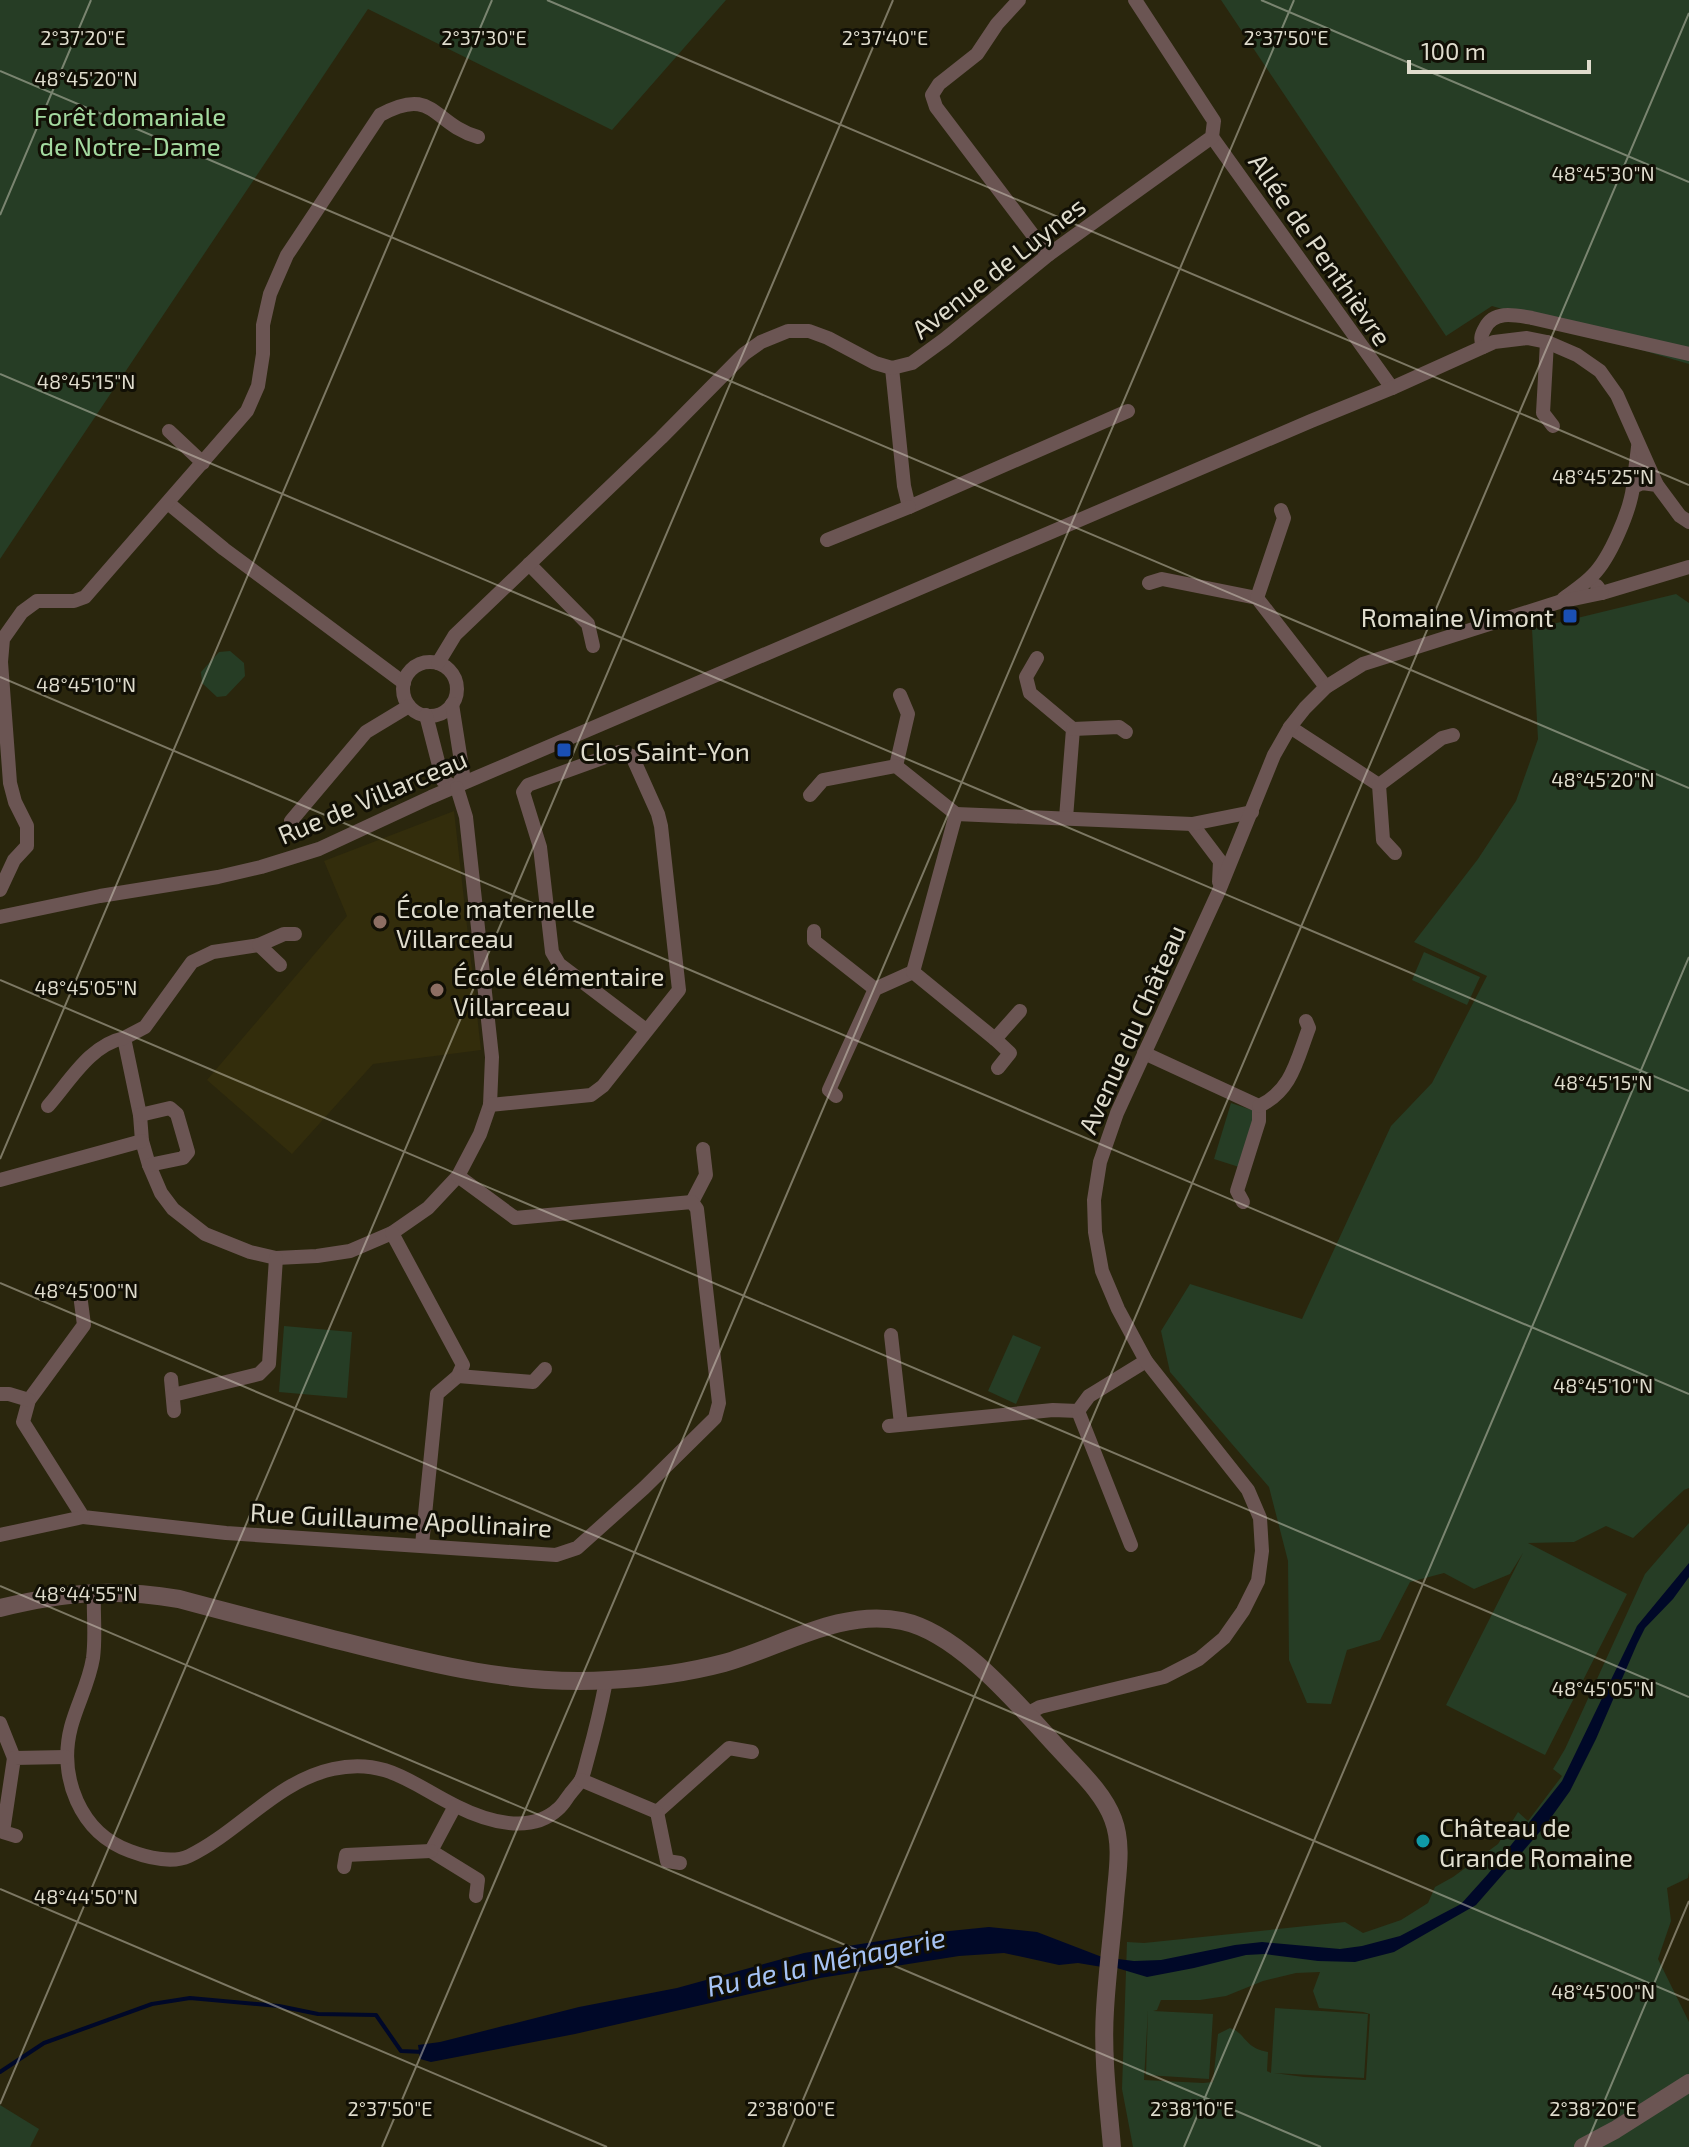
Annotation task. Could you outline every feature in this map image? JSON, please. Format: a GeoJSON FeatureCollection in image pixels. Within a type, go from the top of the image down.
{"type":"FeatureCollection","features":[{"type":"Feature","properties":{"kind":"street"},"geometry":{"type":"LineString","coordinates":[[1019,0],[997,24],[977,54],[939,84],[932,95],[936,107],[1048,255]]}},
{"type":"Feature","properties":{"kind":"street"},"geometry":{"type":"LineString","coordinates":[[1135,0],[1214,121],[1212,137]]}},
{"type":"Feature","properties":{"kind":"street"},"geometry":{"type":"LineString","coordinates":[[0,890],[14,860],[27,846],[27,826],[10,783],[1,662],[3,639],[22,612],[37,601],[74,601],[85,597],[247,411],[258,386],[263,325],[270,294],[287,255],[380,115],[394,107],[412,103],[428,106],[461,133],[478,137]]}},
{"type":"Feature","properties":{"kind":"street","name":"Avenue de Luynes"},"geometry":{"type":"LineString","coordinates":[[892,368],[912,363],[924,355],[1048,255],[1212,137]]}},
{"type":"Feature","properties":{"kind":"street","name":"Allée de Penthièvre"},"geometry":{"type":"LineString","coordinates":[[1212,137],[1392,388]]}},
{"type":"Feature","properties":{"kind":"street"},"geometry":{"type":"LineString","coordinates":[[1483,347],[1481,337],[1489,322],[1495,317],[1511,314],[1689,354]]}},
{"type":"Feature","properties":{"kind":"street"},"geometry":{"type":"LineString","coordinates":[[438,663],[455,635],[744,354],[761,342],[788,331],[809,331],[892,368],[904,486],[909,507]]}},
{"type":"Feature","properties":{"kind":"street","name":"Rue de Villarceau"},"geometry":{"type":"LineString","coordinates":[[0,917],[100,896],[218,877],[319,849],[431,797],[1494,342],[1518,337],[1547,342]]}},
{"type":"Feature","properties":{"kind":"street"},"geometry":{"type":"LineString","coordinates":[[1553,426],[1543,413],[1547,342],[1577,355],[1600,371],[1617,395],[1657,485],[1680,516],[1689,522]]}},
{"type":"Feature","properties":{"kind":"street"},"geometry":{"type":"LineString","coordinates":[[827,540],[1128,411]]}},
{"type":"Feature","properties":{"kind":"street"},"geometry":{"type":"LineString","coordinates":[[169,431],[203,463]]}},
{"type":"Feature","properties":{"kind":"street"},"geometry":{"type":"LineString","coordinates":[[1602,593],[1594,575],[1611,549],[1632,497],[1639,447]]}},
{"type":"Feature","properties":{"kind":"street"},"geometry":{"type":"LineString","coordinates":[[1633,487],[1642,483],[1657,485]]}},
{"type":"Feature","properties":{"kind":"street"},"geometry":{"type":"LineString","coordinates":[[168,503],[224,549],[404,683]]}},
{"type":"Feature","properties":{"kind":"street"},"geometry":{"type":"LineString","coordinates":[[1257,598],[1284,518],[1281,510]]}},
{"type":"Feature","properties":{"kind":"street"},"geometry":{"type":"LineString","coordinates":[[529,564],[588,624],[593,646]]}},
{"type":"Feature","properties":{"kind":"street","name":"Avenue du Château"},"geometry":{"type":"LineString","coordinates":[[1027,1714],[1040,1707],[1164,1677],[1199,1659],[1224,1638],[1243,1611],[1258,1581],[1262,1551],[1260,1518],[1248,1490],[1146,1361],[1118,1309],[1102,1271],[1095,1232],[1094,1200],[1100,1162],[1117,1113],[1218,893],[1274,755],[1290,727],[1326,687],[1363,664],[1559,602],[1602,593],[1689,567]]}},
{"type":"Feature","properties":{"kind":"street","name":"Avenue du Château"},"geometry":{"type":"LineString","coordinates":[[1559,602],[1594,575]]}},
{"type":"Feature","properties":{"kind":"street"},"geometry":{"type":"LineString","coordinates":[[1149,583],[1162,579],[1257,598],[1326,687]]}},
{"type":"Feature","properties":{"kind":"street"},"geometry":{"type":"LineString","coordinates":[[1037,658],[1026,677],[1030,693],[1073,729],[1119,727],[1126,732]]}},
{"type":"Feature","properties":{"kind":"street"},"geometry":{"type":"LineString","coordinates":[[124,1038],[149,1165],[161,1193],[173,1209],[205,1234],[250,1252],[276,1258],[317,1256],[350,1251],[392,1233],[428,1208],[458,1176],[480,1134],[490,1105],[492,1057],[466,817],[457,788],[463,774],[452,704],[457,689],[446,667],[438,663],[415,666],[409,671],[403,693],[414,710],[426,715],[441,713],[452,704]]}},
{"type":"Feature","properties":{"kind":"street"},"geometry":{"type":"LineString","coordinates":[[896,766],[908,714],[900,695]]}},
{"type":"Feature","properties":{"kind":"street"},"geometry":{"type":"LineString","coordinates":[[291,821],[366,732],[409,706]]}},
{"type":"Feature","properties":{"kind":"street"},"geometry":{"type":"LineString","coordinates":[[426,715],[443,781],[457,788]]}},
{"type":"Feature","properties":{"kind":"street"},"geometry":{"type":"LineString","coordinates":[[1290,727],[1379,785]]}},
{"type":"Feature","properties":{"kind":"street"},"geometry":{"type":"LineString","coordinates":[[1066,818],[1073,729]]}},
{"type":"Feature","properties":{"kind":"street"},"geometry":{"type":"LineString","coordinates":[[1379,785],[1442,738],[1453,735]]}},
{"type":"Feature","properties":{"kind":"street"},"geometry":{"type":"LineString","coordinates":[[490,1105],[591,1095],[603,1086],[679,990],[658,814],[632,756],[619,752],[528,785],[523,792],[540,847],[552,952],[559,964],[646,1030]]}},
{"type":"Feature","properties":{"kind":"street"},"geometry":{"type":"LineString","coordinates":[[810,795],[823,780],[896,766],[956,814],[1192,824],[1252,812]]}},
{"type":"Feature","properties":{"kind":"street"},"geometry":{"type":"LineString","coordinates":[[1379,785],[1383,840],[1395,853]]}},
{"type":"Feature","properties":{"kind":"street"},"geometry":{"type":"LineString","coordinates":[[913,972],[956,814]]}},
{"type":"Feature","properties":{"kind":"street"},"geometry":{"type":"LineString","coordinates":[[1192,824],[1220,861],[1218,893]]}},
{"type":"Feature","properties":{"kind":"street"},"geometry":{"type":"LineString","coordinates":[[814,931],[814,941],[875,989]]}},
{"type":"Feature","properties":{"kind":"street"},"geometry":{"type":"LineString","coordinates":[[48,1106],[98,1048],[145,1027],[192,962],[213,952],[259,945],[284,934],[295,934]]}},
{"type":"Feature","properties":{"kind":"street"},"geometry":{"type":"LineString","coordinates":[[259,945],[280,965]]}},
{"type":"Feature","properties":{"kind":"street"},"geometry":{"type":"LineString","coordinates":[[836,1096],[829,1090],[875,989],[913,972]]}},
{"type":"Feature","properties":{"kind":"street"},"geometry":{"type":"LineString","coordinates":[[913,972],[1010,1053],[998,1068]]}},
{"type":"Feature","properties":{"kind":"street"},"geometry":{"type":"LineString","coordinates":[[995,1039],[1020,1011]]}},
{"type":"Feature","properties":{"kind":"street"},"geometry":{"type":"LineString","coordinates":[[1144,1053],[1259,1106],[1274,1099],[1288,1082],[1309,1028],[1306,1021]]}},
{"type":"Feature","properties":{"kind":"street"},"geometry":{"type":"LineString","coordinates":[[1243,1202],[1237,1191],[1259,1121],[1259,1106]]}},
{"type":"Feature","properties":{"kind":"street"},"geometry":{"type":"LineString","coordinates":[[140,1115],[170,1108],[177,1114],[188,1152],[183,1158],[149,1165]]}},
{"type":"Feature","properties":{"kind":"street"},"geometry":{"type":"LineString","coordinates":[[0,1180],[142,1141]]}},
{"type":"Feature","properties":{"kind":"street"},"geometry":{"type":"LineString","coordinates":[[458,1176],[515,1218],[692,1202],[706,1175],[703,1149]]}},
{"type":"Feature","properties":{"kind":"street","name":"Rue Guillaume Apollinaire"},"geometry":{"type":"LineString","coordinates":[[0,1535],[83,1517],[226,1533],[556,1555],[577,1548],[715,1418],[719,1403],[697,1209],[692,1202]]}},
{"type":"Feature","properties":{"kind":"street"},"geometry":{"type":"LineString","coordinates":[[392,1233],[463,1365],[458,1376],[437,1394],[422,1545]]}},
{"type":"Feature","properties":{"kind":"street"},"geometry":{"type":"LineString","coordinates":[[173,1395],[259,1374],[269,1364],[276,1258]]}},
{"type":"Feature","properties":{"kind":"street"},"geometry":{"type":"LineString","coordinates":[[81,1302],[84,1325],[29,1400],[23,1422],[83,1517]]}},
{"type":"Feature","properties":{"kind":"street"},"geometry":{"type":"LineString","coordinates":[[891,1335],[895,1425],[1053,1410],[1078,1411]]}},
{"type":"Feature","properties":{"kind":"street"},"geometry":{"type":"LineString","coordinates":[[1078,1411],[1089,1396],[1146,1361]]}},
{"type":"Feature","properties":{"kind":"street"},"geometry":{"type":"LineString","coordinates":[[458,1376],[533,1382],[545,1369]]}},
{"type":"Feature","properties":{"kind":"street"},"geometry":{"type":"LineString","coordinates":[[171,1379],[174,1411]]}},
{"type":"Feature","properties":{"kind":"street"},"geometry":{"type":"LineString","coordinates":[[0,1394],[29,1400]]}},
{"type":"Feature","properties":{"kind":"street"},"geometry":{"type":"LineString","coordinates":[[1078,1411],[1131,1545]]}},
{"type":"Feature","properties":{"kind":"street"},"geometry":{"type":"LineString","coordinates":[[94,1592],[93,1658],[71,1728],[66,1757],[77,1804],[110,1843],[160,1858],[185,1858],[281,1792],[307,1778],[354,1765],[401,1775],[455,1806],[482,1817],[509,1824],[535,1821],[558,1810],[581,1780],[598,1723],[606,1681]]}},
{"type":"Feature","properties":{"kind":"street"},"geometry":{"type":"LineString","coordinates":[[0,1608],[41,1598],[94,1592],[179,1599],[460,1670],[547,1680],[606,1681],[682,1672],[724,1663],[838,1623],[885,1619],[905,1621],[943,1639],[985,1671],[1027,1714],[1097,1791],[1113,1818],[1119,1847],[1104,2014],[1112,2147]]}},
{"type":"Feature","properties":{"kind":"street"},"geometry":{"type":"LineString","coordinates":[[0,1723],[14,1758],[3,1832],[16,1836]]}},
{"type":"Feature","properties":{"kind":"street"},"geometry":{"type":"LineString","coordinates":[[657,1812],[729,1748],[752,1752]]}},
{"type":"Feature","properties":{"kind":"street"},"geometry":{"type":"LineString","coordinates":[[14,1758],[66,1757]]}},
{"type":"Feature","properties":{"kind":"street"},"geometry":{"type":"LineString","coordinates":[[581,1780],[657,1812]]}},
{"type":"Feature","properties":{"kind":"street"},"geometry":{"type":"LineString","coordinates":[[431,1851],[455,1806]]}},
{"type":"Feature","properties":{"kind":"street"},"geometry":{"type":"LineString","coordinates":[[657,1812],[667,1861],[680,1863]]}},
{"type":"Feature","properties":{"kind":"street"},"geometry":{"type":"LineString","coordinates":[[344,1867],[346,1855],[431,1851],[478,1880],[476,1896]]}},
{"type":"Feature","properties":{"kind":"street"},"geometry":{"type":"LineString","coordinates":[[1583,2147],[1689,2083]]}},
{"type":"Feature","properties":{"kind":"shaded area"},"geometry":{"type":"Polygon","coordinates":[[[454,811],[481,1050],[373,1064],[292,1154],[207,1080],[347,916],[324,861],[454,811]]]}},
{"type":"Feature","properties":{"kind":"green space","name":"Forêt domaniale de Notre-Dame"},"geometry":{"type":"Polygon","coordinates":[[[0,0],[726,0],[612,130],[368,9],[0,559],[0,0]]]}},
{"type":"Feature","properties":{"kind":"green space"},"geometry":{"type":"Polygon","coordinates":[[[1221,0],[1689,0],[1689,364],[1492,306],[1446,336],[1221,0]]]}},
{"type":"Feature","properties":{"kind":"green space"},"geometry":{"type":"Polygon","coordinates":[[[1676,594],[1689,603],[1689,1488],[1633,1538],[1606,1526],[1574,1542],[1528,1543],[1627,1594],[1545,1755],[1446,1705],[1523,1553],[1510,1574],[1474,1589],[1444,1573],[1410,1582],[1380,1640],[1347,1650],[1331,1704],[1307,1703],[1289,1660],[1288,1561],[1269,1487],[1170,1372],[1161,1331],[1190,1284],[1302,1319],[1391,1126],[1432,1083],[1487,976],[1414,942],[1478,859],[1516,801],[1538,739],[1532,629],[1676,594]]]}},
{"type":"Feature","properties":{"kind":"green space"},"geometry":{"type":"Polygon","coordinates":[[[230,651],[244,663],[245,676],[226,696],[217,697],[202,683],[201,672],[219,652],[230,651]]]}},
{"type":"Feature","properties":{"kind":"green space"},"geometry":{"type":"Polygon","coordinates":[[[1424,952],[1480,977],[1467,1005],[1412,980],[1424,952]]]}},
{"type":"Feature","properties":{"kind":"green space"},"geometry":{"type":"Polygon","coordinates":[[[1231,1103],[1255,1111],[1239,1167],[1214,1159],[1231,1103]]]}},
{"type":"Feature","properties":{"kind":"green space"},"geometry":{"type":"Polygon","coordinates":[[[284,1326],[352,1332],[347,1398],[279,1392],[284,1326]]]}},
{"type":"Feature","properties":{"kind":"green space"},"geometry":{"type":"Polygon","coordinates":[[[1013,1335],[1041,1347],[1016,1404],[988,1391],[1013,1335]]]}},
{"type":"Feature","properties":{"kind":"green space"},"geometry":{"type":"Polygon","coordinates":[[[1689,1523],[1689,1872],[1688,1878],[1667,1888],[1671,1921],[1658,1959],[1689,2022],[1689,2147],[1133,2147],[1122,2089],[1127,1942],[1144,1943],[1345,1922],[1363,1933],[1401,1920],[1428,1903],[1435,1887],[1498,1844],[1518,1812],[1528,1821],[1562,1776],[1553,1769],[1645,1574],[1689,1523]],[[1320,1972],[1296,1973],[1263,1981],[1226,1996],[1161,2000],[1157,2010],[1153,2011],[1213,2014],[1209,2079],[1146,2075],[1148,2010],[1144,2080],[1213,2082],[1218,2034],[1230,2028],[1254,2047],[1268,2052],[1267,2071],[1271,2073],[1275,2008],[1368,2014],[1364,2078],[1274,2073],[1366,2080],[1370,2014],[1319,2008],[1313,1991],[1320,1972]]]}},
{"type":"Feature","properties":{"kind":"green space"},"geometry":{"type":"Polygon","coordinates":[[[0,2105],[39,2129],[30,2147],[0,2147],[0,2105]]]}},
{"type":"Feature","properties":{"kind":"water"},"geometry":{"type":"Polygon","coordinates":[[[1689,1563],[1689,1577],[1645,1628],[1570,1791],[1545,1826],[1476,1905],[1394,1952],[1355,1962],[1246,1955],[1147,1977],[1117,1968],[1078,1963],[1059,1965],[1004,1953],[959,1956],[820,1978],[575,2034],[431,2062],[420,2059],[418,2045],[579,2007],[677,1988],[804,1953],[930,1933],[989,1927],[1037,1932],[1102,1957],[1134,1961],[1161,1960],[1262,1942],[1340,1949],[1400,1936],[1461,1904],[1562,1781],[1637,1626],[1689,1563]]]}},
{"type":"Feature","properties":{"kind":"waterway","name":"Ru de la Ménagerie"},"geometry":{"type":"LineString","coordinates":[[0,2072],[44,2043],[152,2004],[190,1998],[279,2006],[318,2014],[376,2015],[401,2051],[424,2052]]}},
{"type":"Feature","properties":{"kind":"place","name":"Romaine Vimont"},"geometry":{"type":"Point","coordinates":[1570,616]}},
{"type":"Feature","properties":{"kind":"place","name":"Clos Saint-Yon"},"geometry":{"type":"Point","coordinates":[564,750]}},
{"type":"Feature","properties":{"kind":"place","name":"École maternelle Villarceau"},"geometry":{"type":"Point","coordinates":[380,922]}},
{"type":"Feature","properties":{"kind":"place","name":"École élémentaire Villarceau"},"geometry":{"type":"Point","coordinates":[437,990]}},
{"type":"Feature","properties":{"kind":"place","name":"Château de Grande Romaine"},"geometry":{"type":"Point","coordinates":[1423,1841]}}]}
